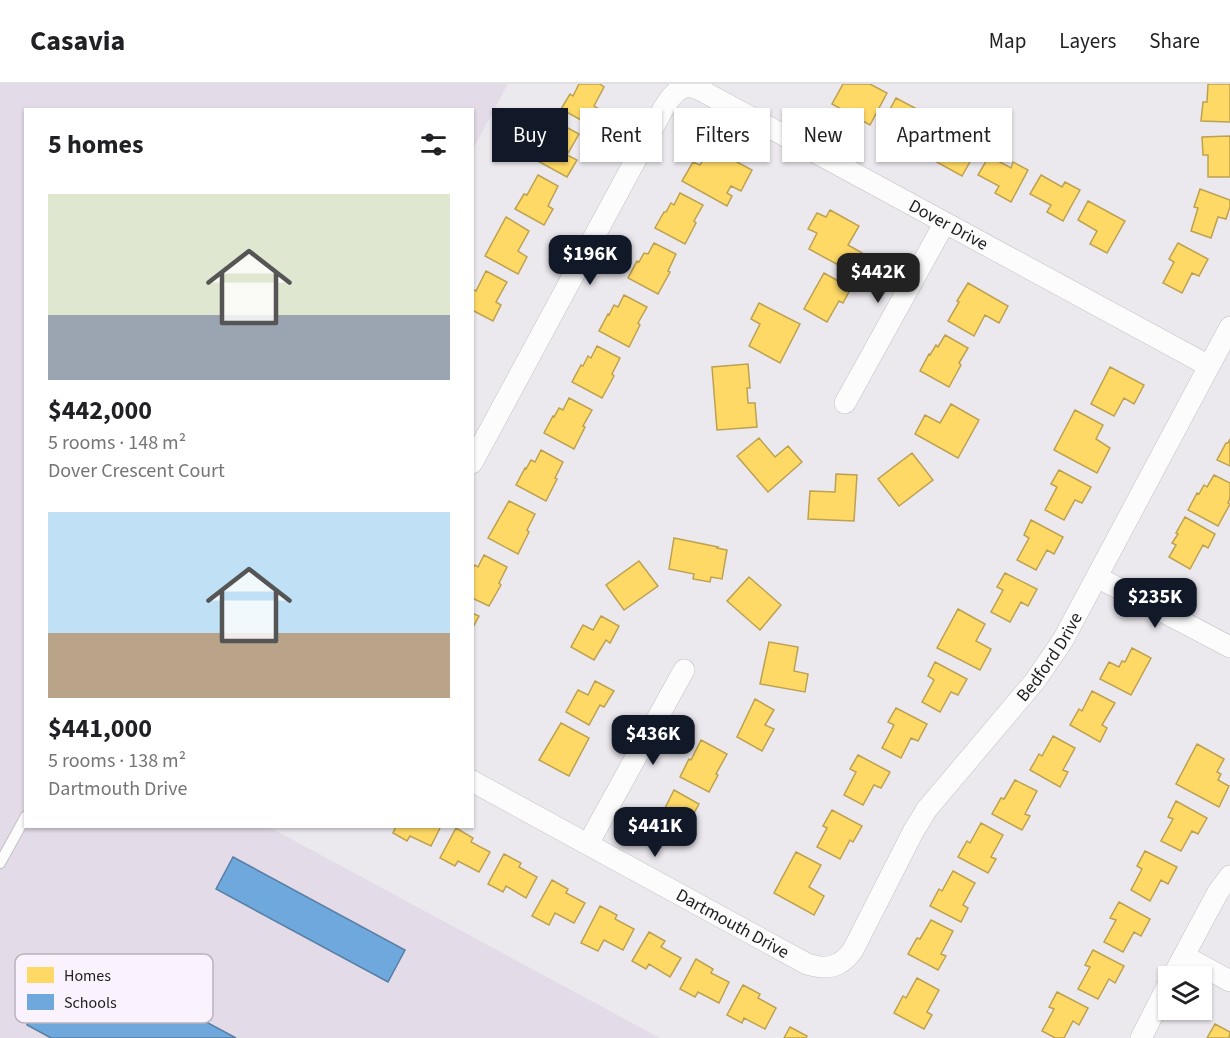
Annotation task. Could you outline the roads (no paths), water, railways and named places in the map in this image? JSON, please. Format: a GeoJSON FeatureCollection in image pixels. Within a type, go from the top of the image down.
{"type":"FeatureCollection","features":[{"type":"Feature","properties":{"kind":"street","name":"Dover Drive"},"geometry":{"type":"LineString","coordinates":[[474,459],[662,111],[672,96],[685,87],[693,87],[706,93],[1209,366]]}},
{"type":"Feature","properties":{"kind":"street"},"geometry":{"type":"LineString","coordinates":[[845,403],[944,224]]}},
{"type":"Feature","properties":{"kind":"street","name":"Bedford Drive"},"geometry":{"type":"LineString","coordinates":[[837,964],[847,958],[853,950],[927,809],[1035,681],[1063,640],[1230,327]]}},
{"type":"Feature","properties":{"kind":"street"},"geometry":{"type":"LineString","coordinates":[[1097,577],[1230,647]]}},
{"type":"Feature","properties":{"kind":"street"},"geometry":{"type":"LineString","coordinates":[[588,844],[684,670]]}},
{"type":"Feature","properties":{"kind":"street","name":"Dartmouth Drive"},"geometry":{"type":"LineString","coordinates":[[474,782],[807,964],[829,968],[837,964]]}},
{"type":"Feature","properties":{"kind":"street"},"geometry":{"type":"LineString","coordinates":[[1178,966],[1218,892],[1230,876]]}},
{"type":"Feature","properties":{"kind":"street"},"geometry":{"type":"LineString","coordinates":[[1184,956],[1230,981]]}},
{"type":"Feature","properties":{"kind":"street"},"geometry":{"type":"LineString","coordinates":[[1141,1038],[1158,1005]]}},
{"type":"Feature","properties":{"kind":"lane"},"geometry":{"type":"LineString","coordinates":[[0,863],[24,820]]}}]}
